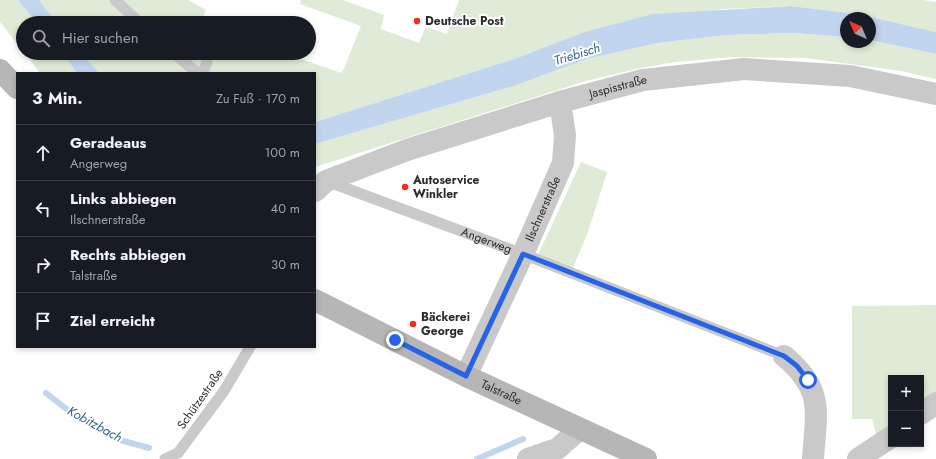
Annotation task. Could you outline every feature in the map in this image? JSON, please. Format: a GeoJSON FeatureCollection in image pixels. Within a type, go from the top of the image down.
{"type":"FeatureCollection","features":[{"type":"Feature","properties":{"kind":"main road"},"geometry":{"type":"LineString","coordinates":[[0,70],[16,87]]}},
{"type":"Feature","properties":{"kind":"main road","name":"Talstraße"},"geometry":{"type":"LineString","coordinates":[[316,301],[466,376],[646,459]]}},
{"type":"Feature","properties":{"kind":"street","name":"Jaspisstraße"},"geometry":{"type":"LineString","coordinates":[[321,186],[407,150],[560,102],[643,80],[744,69],[850,76],[936,94]]}},
{"type":"Feature","properties":{"kind":"street","name":"Ilschnerstraße"},"geometry":{"type":"LineString","coordinates":[[466,376],[563,164],[565,135],[560,102]]}},
{"type":"Feature","properties":{"kind":"street","name":"Angerweg"},"geometry":{"type":"LineString","coordinates":[[784,356],[797,366],[808,380],[815,396],[816,417],[813,459]]}},
{"type":"Feature","properties":{"kind":"street"},"geometry":{"type":"LineString","coordinates":[[924,412],[936,403]]}},
{"type":"Feature","properties":{"kind":"street"},"geometry":{"type":"LineString","coordinates":[[528,459],[557,449],[580,429]]}},
{"type":"Feature","properties":{"kind":"street"},"geometry":{"type":"LineString","coordinates":[[858,459],[888,439]]}},
{"type":"Feature","properties":{"kind":"lane"},"geometry":{"type":"LineString","coordinates":[[115,0],[132,16]]}},
{"type":"Feature","properties":{"kind":"lane"},"geometry":{"type":"LineString","coordinates":[[182,60],[196,72]]}},
{"type":"Feature","properties":{"kind":"lane"},"geometry":{"type":"LineString","coordinates":[[203,72],[208,60]]}},
{"type":"Feature","properties":{"kind":"lane","name":"Angerweg"},"geometry":{"type":"LineString","coordinates":[[321,186],[523,254],[784,356]]}},
{"type":"Feature","properties":{"kind":"lane","name":"Schützestraße"},"geometry":{"type":"LineString","coordinates":[[165,459],[178,453],[224,391],[249,348]]}},
{"type":"Feature","properties":{"kind":"green space"},"geometry":{"type":"Polygon","coordinates":[[[0,0],[18,0],[31,16],[16,16],[16,42],[0,22],[0,0]]]}},
{"type":"Feature","properties":{"kind":"green space"},"geometry":{"type":"Polygon","coordinates":[[[39,0],[188,0],[206,10],[204,16],[52,16],[39,0]]]}},
{"type":"Feature","properties":{"kind":"green space"},"geometry":{"type":"Polygon","coordinates":[[[301,0],[343,0],[384,15],[381,29],[419,43],[426,27],[447,34],[459,0],[923,0],[936,2],[936,32],[876,18],[876,12],[841,12],[791,6],[723,9],[584,32],[517,58],[316,122],[316,72],[98,72],[87,60],[304,60],[342,73],[361,26],[300,4],[301,0]]]}},
{"type":"Feature","properties":{"kind":"green space"},"geometry":{"type":"Polygon","coordinates":[[[795,33],[840,37],[840,48],[876,48],[876,41],[936,54],[936,79],[901,71],[806,58],[731,57],[675,62],[636,69],[586,81],[316,167],[316,144],[517,85],[587,59],[657,43],[726,35],[795,33]]]}},
{"type":"Feature","properties":{"kind":"green space"},"geometry":{"type":"Polygon","coordinates":[[[30,60],[67,60],[76,72],[39,72],[30,60]]]}},
{"type":"Feature","properties":{"kind":"green space"},"geometry":{"type":"Polygon","coordinates":[[[581,162],[607,172],[588,232],[572,270],[538,255],[581,162]]]}},
{"type":"Feature","properties":{"kind":"green space"},"geometry":{"type":"Polygon","coordinates":[[[936,305],[936,396],[924,406],[924,375],[888,375],[888,433],[878,441],[872,419],[852,419],[852,306],[936,305]]]}},
{"type":"Feature","properties":{"kind":"water"},"geometry":{"type":"Polygon","coordinates":[[[18,0],[39,0],[52,16],[31,16],[18,0]]]}},
{"type":"Feature","properties":{"kind":"water","name":"Triebisch"},"geometry":{"type":"Polygon","coordinates":[[[791,6],[841,12],[840,12],[840,37],[794,33],[727,35],[657,43],[587,59],[517,85],[316,144],[316,122],[517,58],[584,32],[653,14],[791,6]]]}},
{"type":"Feature","properties":{"kind":"water"},"geometry":{"type":"Polygon","coordinates":[[[876,18],[936,32],[936,54],[876,41],[876,18]]]}},
{"type":"Feature","properties":{"kind":"water"},"geometry":{"type":"Polygon","coordinates":[[[67,60],[87,60],[98,72],[76,72],[67,60]]]}},
{"type":"Feature","properties":{"kind":"waterway","name":"Kobitzbach"},"geometry":{"type":"LineString","coordinates":[[46,393],[69,411],[120,440],[149,448]]}},
{"type":"Feature","properties":{"kind":"waterway","name":"Kobitzbach"},"geometry":{"type":"LineString","coordinates":[[477,459],[523,439]]}},
{"type":"Feature","properties":{"kind":"place","name":"Deutsche Post"},"geometry":{"type":"Point","coordinates":[417,21]}},
{"type":"Feature","properties":{"kind":"place","name":"Autoservice Winkler"},"geometry":{"type":"Point","coordinates":[405,187]}},
{"type":"Feature","properties":{"kind":"place","name":"Bäckerei George"},"geometry":{"type":"Point","coordinates":[413,324]}},
{"type":"Feature","properties":{"kind":"route"},"geometry":{"type":"LineString","coordinates":[[395,340],[466,376],[523,254],[784,356],[797,366],[808,380]]}}]}
